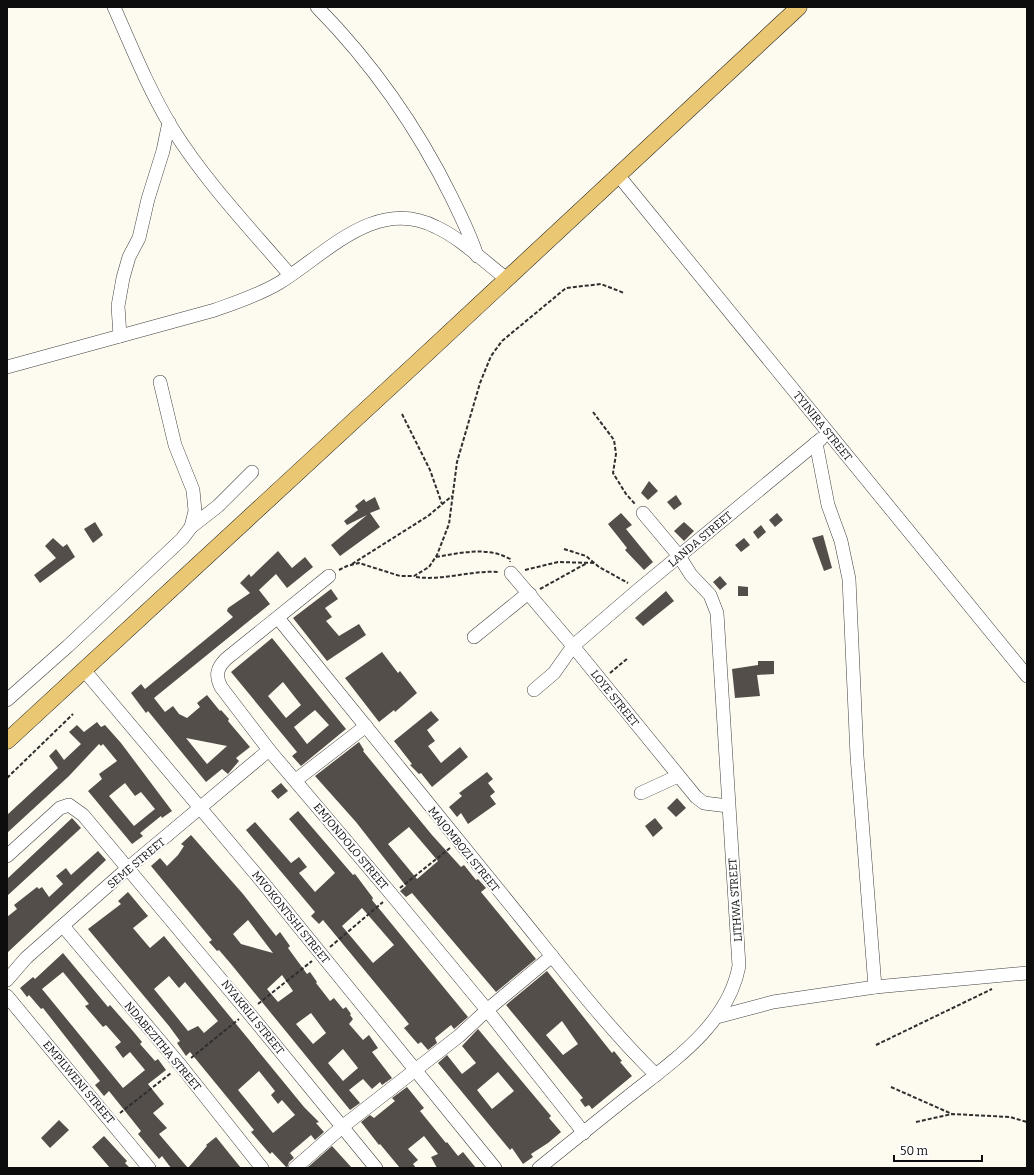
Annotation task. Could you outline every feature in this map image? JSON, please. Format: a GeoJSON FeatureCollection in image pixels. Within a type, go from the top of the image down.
{"type":"FeatureCollection","features":[{"type":"Feature","properties":{"kind":"main road"},"geometry":{"type":"LineString","coordinates":[[7,741],[15,727],[84,670],[507,280],[793,10]]}},
{"type":"Feature","properties":{"kind":"street"},"geometry":{"type":"LineString","coordinates":[[114,7],[155,97],[169,122],[204,175],[290,275]]}},
{"type":"Feature","properties":{"kind":"street"},"geometry":{"type":"LineString","coordinates":[[317,7],[349,39],[368,63],[421,140],[443,178],[468,231],[477,256]]}},
{"type":"Feature","properties":{"kind":"street"},"geometry":{"type":"LineString","coordinates":[[120,336],[118,306],[123,278],[129,257],[139,238],[148,199],[163,151],[169,122]]}},
{"type":"Feature","properties":{"kind":"street","name":"TYINIRA STREET"},"geometry":{"type":"LineString","coordinates":[[618,175],[1027,676]]}},
{"type":"Feature","properties":{"kind":"street"},"geometry":{"type":"LineString","coordinates":[[7,367],[215,310],[262,293],[333,244],[381,219],[408,218],[436,226],[507,280]]}},
{"type":"Feature","properties":{"kind":"street"},"geometry":{"type":"LineString","coordinates":[[160,382],[176,445],[193,490],[195,510],[191,527]]}},
{"type":"Feature","properties":{"kind":"street","name":"LANDA STREET"},"geometry":{"type":"LineString","coordinates":[[534,690],[554,673],[573,646],[638,590],[828,433]]}},
{"type":"Feature","properties":{"kind":"street"},"geometry":{"type":"LineString","coordinates":[[816,443],[828,505],[841,541],[849,579],[857,756],[875,986]]}},
{"type":"Feature","properties":{"kind":"street"},"geometry":{"type":"LineString","coordinates":[[7,700],[68,646],[182,539],[191,527],[218,506],[252,472]]}},
{"type":"Feature","properties":{"kind":"street","name":"LITHWA STREET"},"geometry":{"type":"LineString","coordinates":[[539,1168],[691,1046],[717,1017],[732,993],[739,966],[717,613],[710,595],[691,575],[679,556],[643,513]]}},
{"type":"Feature","properties":{"kind":"street","name":"LOYE STREET"},"geometry":{"type":"LineString","coordinates":[[511,573],[601,680],[678,776],[704,803],[728,806]]}},
{"type":"Feature","properties":{"kind":"street","name":"EMJONDOLO STREET"},"geometry":{"type":"LineString","coordinates":[[329,576],[226,659],[217,672],[217,678],[221,687],[269,750],[392,894],[487,1010],[584,1133]]}},
{"type":"Feature","properties":{"kind":"street"},"geometry":{"type":"LineString","coordinates":[[474,637],[506,609],[526,594],[530,594]]}},
{"type":"Feature","properties":{"kind":"street","name":"MAJOMBOZI STREET"},"geometry":{"type":"LineString","coordinates":[[278,618],[458,842],[552,956],[639,1058],[656,1075]]}},
{"type":"Feature","properties":{"kind":"street","name":"MVOKONTSHI STREET"},"geometry":{"type":"LineString","coordinates":[[84,670],[201,808],[495,1168]]}},
{"type":"Feature","properties":{"kind":"street"},"geometry":{"type":"LineString","coordinates":[[296,780],[366,726]]}},
{"type":"Feature","properties":{"kind":"street","name":"SEME STREET"},"geometry":{"type":"LineString","coordinates":[[7,980],[26,958],[128,868],[269,750]]}},
{"type":"Feature","properties":{"kind":"street"},"geometry":{"type":"LineString","coordinates":[[640,793],[678,776]]}},
{"type":"Feature","properties":{"kind":"street","name":"NYAKRILI STREET"},"geometry":{"type":"LineString","coordinates":[[7,856],[51,814],[60,808],[69,805],[83,815],[376,1168]]}},
{"type":"Feature","properties":{"kind":"street","name":"NDABEZITHA STREET"},"geometry":{"type":"LineString","coordinates":[[63,926],[181,1066],[262,1168]]}},
{"type":"Feature","properties":{"kind":"street"},"geometry":{"type":"LineString","coordinates":[[295,1168],[342,1127],[459,1036],[487,1010],[552,956]]}},
{"type":"Feature","properties":{"kind":"street"},"geometry":{"type":"LineString","coordinates":[[717,1017],[773,1002],[875,986],[1027,973]]}},
{"type":"Feature","properties":{"kind":"street","name":"EMPILWENI STREET"},"geometry":{"type":"LineString","coordinates":[[7,996],[111,1120],[149,1168]]}},
{"type":"Feature","properties":{"kind":"path"},"geometry":{"type":"LineString","coordinates":[[414,576],[429,567],[436,557],[449,524],[457,462],[480,383],[491,356],[502,341],[566,288],[601,284],[624,293]]}},
{"type":"Feature","properties":{"kind":"path"},"geometry":{"type":"LineString","coordinates":[[593,412],[614,440],[616,454],[613,472],[626,494],[643,513]]}},
{"type":"Feature","properties":{"kind":"path"},"geometry":{"type":"LineString","coordinates":[[402,414],[430,470],[442,504]]}},
{"type":"Feature","properties":{"kind":"path"},"geometry":{"type":"LineString","coordinates":[[329,576],[351,565],[365,554],[428,516],[452,495]]}},
{"type":"Feature","properties":{"kind":"path"},"geometry":{"type":"LineString","coordinates":[[564,549],[586,556],[638,590]]}},
{"type":"Feature","properties":{"kind":"path"},"geometry":{"type":"LineString","coordinates":[[436,557],[490,551],[500,553],[510,558],[511,573]]}},
{"type":"Feature","properties":{"kind":"path"},"geometry":{"type":"LineString","coordinates":[[351,565],[359,563],[400,576],[414,576],[429,579],[486,571],[511,573],[558,562],[595,563]]}},
{"type":"Feature","properties":{"kind":"path"},"geometry":{"type":"LineString","coordinates":[[530,594],[588,563]]}},
{"type":"Feature","properties":{"kind":"path"},"geometry":{"type":"LineString","coordinates":[[601,680],[628,658]]}},
{"type":"Feature","properties":{"kind":"path"},"geometry":{"type":"LineString","coordinates":[[7,778],[73,714]]}},
{"type":"Feature","properties":{"kind":"path"},"geometry":{"type":"LineString","coordinates":[[111,1120],[321,954],[392,894],[458,842]]}},
{"type":"Feature","properties":{"kind":"path"},"geometry":{"type":"LineString","coordinates":[[876,1045],[996,987]]}},
{"type":"Feature","properties":{"kind":"path"},"geometry":{"type":"LineString","coordinates":[[891,1087],[952,1114]]}},
{"type":"Feature","properties":{"kind":"path"},"geometry":{"type":"LineString","coordinates":[[916,1122],[952,1114],[1010,1117],[1027,1122]]}},
{"type":"Feature","properties":{"kind":"building"},"geometry":{"type":"Polygon","coordinates":[[[649,481],[658,491],[648,500],[641,493],[649,481]]]}},
{"type":"Feature","properties":{"kind":"building"},"geometry":{"type":"Polygon","coordinates":[[[676,495],[682,504],[674,510],[667,502],[676,495]]]}},
{"type":"Feature","properties":{"kind":"building"},"geometry":{"type":"Polygon","coordinates":[[[375,497],[380,509],[370,513],[380,527],[340,556],[331,545],[367,515],[347,525],[344,521],[358,510],[355,506],[364,499],[366,502],[375,497]]]}},
{"type":"Feature","properties":{"kind":"building"},"geometry":{"type":"Polygon","coordinates":[[[621,513],[632,525],[626,529],[653,562],[644,570],[625,550],[627,548],[608,524],[621,513]]]}},
{"type":"Feature","properties":{"kind":"building"},"geometry":{"type":"Polygon","coordinates":[[[777,513],[783,520],[775,527],[769,520],[777,513]]]}},
{"type":"Feature","properties":{"kind":"building"},"geometry":{"type":"Polygon","coordinates":[[[95,522],[103,535],[93,543],[84,529],[95,522]]]}},
{"type":"Feature","properties":{"kind":"building"},"geometry":{"type":"Polygon","coordinates":[[[684,522],[694,531],[684,541],[674,531],[684,522]]]}},
{"type":"Feature","properties":{"kind":"building"},"geometry":{"type":"Polygon","coordinates":[[[761,525],[766,532],[758,539],[753,532],[761,525]]]}},
{"type":"Feature","properties":{"kind":"building"},"geometry":{"type":"Polygon","coordinates":[[[823,535],[832,568],[824,571],[812,538],[823,535]]]}},
{"type":"Feature","properties":{"kind":"building"},"geometry":{"type":"Polygon","coordinates":[[[53,538],[63,547],[67,544],[75,557],[40,583],[34,575],[56,558],[45,546],[53,538]]]}},
{"type":"Feature","properties":{"kind":"building"},"geometry":{"type":"Polygon","coordinates":[[[744,538],[750,545],[741,552],[735,545],[744,538]]]}},
{"type":"Feature","properties":{"kind":"building"},"geometry":{"type":"Polygon","coordinates":[[[278,551],[292,568],[305,557],[313,567],[287,588],[276,574],[259,590],[270,604],[154,698],[165,712],[173,706],[179,714],[187,718],[200,707],[197,703],[207,695],[220,711],[221,710],[229,719],[228,721],[250,747],[236,758],[239,761],[228,774],[222,769],[206,782],[148,711],[146,713],[131,693],[141,684],[145,689],[233,617],[227,611],[228,608],[250,593],[240,583],[249,574],[251,577],[278,551]],[[186,738],[207,764],[227,746],[186,738]]]}},
{"type":"Feature","properties":{"kind":"building"},"geometry":{"type":"Polygon","coordinates":[[[720,576],[727,584],[720,590],[713,582],[720,576]]]}},
{"type":"Feature","properties":{"kind":"building"},"geometry":{"type":"Polygon","coordinates":[[[738,586],[748,587],[748,596],[738,596],[738,586]]]}},
{"type":"Feature","properties":{"kind":"building"},"geometry":{"type":"Polygon","coordinates":[[[331,589],[338,599],[325,608],[332,617],[326,621],[339,636],[359,624],[366,635],[327,661],[293,618],[331,589]]]}},
{"type":"Feature","properties":{"kind":"building"},"geometry":{"type":"Polygon","coordinates":[[[666,591],[674,601],[643,626],[635,618],[666,591]]]}},
{"type":"Feature","properties":{"kind":"building"},"geometry":{"type":"Polygon","coordinates":[[[272,638],[346,729],[301,766],[292,756],[297,752],[231,672],[272,638]],[[283,682],[268,696],[286,718],[301,705],[283,682]],[[315,710],[294,727],[307,744],[329,725],[315,710]]]}},
{"type":"Feature","properties":{"kind":"building"},"geometry":{"type":"Polygon","coordinates":[[[382,652],[398,673],[400,671],[417,693],[395,712],[394,710],[379,722],[345,678],[382,652]]]}},
{"type":"Feature","properties":{"kind":"building"},"geometry":{"type":"Polygon","coordinates":[[[758,661],[774,661],[774,674],[757,675],[760,696],[735,698],[732,669],[758,665],[758,661]]]}},
{"type":"Feature","properties":{"kind":"building"},"geometry":{"type":"Polygon","coordinates":[[[431,711],[439,720],[427,730],[435,741],[428,746],[441,763],[460,747],[468,757],[432,787],[421,773],[419,774],[410,765],[412,764],[394,741],[431,711]]]}},
{"type":"Feature","properties":{"kind":"building"},"geometry":{"type":"Polygon","coordinates":[[[97,722],[101,727],[105,725],[121,743],[172,811],[162,818],[161,816],[140,833],[143,836],[132,844],[88,791],[102,779],[99,774],[117,761],[103,744],[101,746],[99,744],[69,776],[7,833],[7,815],[58,768],[49,756],[56,749],[64,760],[81,744],[69,732],[77,725],[84,732],[97,722]],[[125,783],[109,796],[134,826],[155,809],[141,792],[135,796],[125,783]]]}},
{"type":"Feature","properties":{"kind":"building"},"geometry":{"type":"Polygon","coordinates":[[[359,742],[364,750],[363,751],[432,835],[461,867],[464,865],[476,880],[478,879],[486,888],[481,892],[536,959],[496,992],[412,893],[406,897],[400,891],[406,886],[356,822],[315,776],[359,742]],[[409,827],[388,844],[417,879],[438,861],[409,827]]]}},
{"type":"Feature","properties":{"kind":"building"},"geometry":{"type":"Polygon","coordinates":[[[487,772],[493,779],[488,783],[495,792],[490,796],[496,804],[468,824],[461,813],[457,817],[449,807],[462,796],[459,793],[487,772]]]}},
{"type":"Feature","properties":{"kind":"building"},"geometry":{"type":"Polygon","coordinates":[[[281,783],[288,791],[278,799],[271,791],[281,783]]]}},
{"type":"Feature","properties":{"kind":"building"},"geometry":{"type":"Polygon","coordinates":[[[677,798],[686,808],[676,817],[667,808],[677,798]]]}},
{"type":"Feature","properties":{"kind":"building"},"geometry":{"type":"Polygon","coordinates":[[[298,811],[353,875],[355,874],[373,898],[372,900],[468,1017],[454,1029],[451,1025],[435,1038],[437,1043],[428,1050],[421,1042],[418,1044],[404,1028],[409,1024],[323,920],[319,924],[311,916],[315,912],[246,830],[255,822],[291,863],[299,857],[307,867],[299,873],[315,892],[335,873],[289,819],[298,811]],[[362,908],[342,926],[373,963],[394,945],[362,908]]]}},
{"type":"Feature","properties":{"kind":"building"},"geometry":{"type":"Polygon","coordinates":[[[72,818],[81,828],[7,896],[7,879],[72,818]]]}},
{"type":"Feature","properties":{"kind":"building"},"geometry":{"type":"Polygon","coordinates":[[[655,818],[663,828],[653,837],[645,826],[655,818]]]}},
{"type":"Feature","properties":{"kind":"building"},"geometry":{"type":"Polygon","coordinates":[[[191,835],[243,894],[276,936],[280,932],[290,946],[288,948],[307,974],[310,972],[317,982],[316,983],[330,1001],[334,998],[343,1009],[346,1007],[353,1019],[349,1024],[363,1040],[369,1035],[378,1048],[372,1052],[392,1078],[382,1085],[380,1082],[372,1089],[363,1079],[349,1090],[360,1103],[350,1110],[231,964],[219,950],[217,951],[209,942],[212,940],[151,866],[160,858],[167,866],[178,855],[184,846],[181,844],[191,835]],[[248,920],[233,934],[241,944],[273,953],[248,920]],[[282,975],[267,989],[278,1002],[293,991],[282,975]],[[311,1013],[296,1024],[313,1044],[326,1033],[311,1013]],[[343,1049],[328,1063],[343,1081],[358,1068],[343,1049]]]}},
{"type":"Feature","properties":{"kind":"building"},"geometry":{"type":"Polygon","coordinates":[[[98,851],[106,860],[7,953],[7,917],[17,909],[14,905],[37,887],[39,889],[42,887],[49,897],[63,884],[56,876],[66,868],[71,875],[98,851]]]}},
{"type":"Feature","properties":{"kind":"building"},"geometry":{"type":"Polygon","coordinates":[[[128,892],[148,916],[133,928],[150,948],[164,936],[304,1107],[319,1122],[316,1123],[324,1132],[315,1140],[311,1135],[290,1153],[294,1158],[289,1162],[287,1168],[272,1152],[270,1154],[251,1132],[254,1130],[190,1052],[186,1056],[177,1043],[180,1041],[169,1026],[88,929],[121,904],[118,901],[128,892]],[[169,976],[154,989],[188,1031],[198,1026],[204,1033],[218,1021],[185,982],[179,988],[169,976]],[[259,1071],[238,1090],[273,1133],[295,1115],[282,1100],[278,1104],[271,1095],[275,1091],[259,1071]]]}},
{"type":"Feature","properties":{"kind":"building"},"geometry":{"type":"Polygon","coordinates":[[[63,953],[108,1007],[110,1005],[132,1030],[142,1042],[140,1044],[155,1061],[158,1059],[166,1070],[148,1084],[164,1104],[153,1113],[167,1128],[159,1134],[188,1168],[171,1168],[162,1156],[159,1159],[138,1134],[141,1131],[109,1091],[104,1096],[95,1085],[100,1081],[43,1008],[41,1009],[29,995],[27,997],[20,988],[33,977],[35,979],[63,953]],[[63,972],[42,989],[123,1088],[145,1070],[130,1052],[123,1058],[115,1047],[121,1042],[106,1025],[103,1027],[85,1006],[89,1004],[63,972]]]}},
{"type":"Feature","properties":{"kind":"building"},"geometry":{"type":"Polygon","coordinates":[[[547,971],[612,1053],[614,1051],[622,1061],[620,1062],[632,1076],[592,1109],[589,1105],[585,1107],[580,1100],[583,1098],[506,1005],[547,971]],[[562,1021],[546,1035],[563,1055],[578,1044],[562,1021]]]}},
{"type":"Feature","properties":{"kind":"building"},"geometry":{"type":"Polygon","coordinates":[[[478,1029],[551,1116],[549,1118],[561,1132],[531,1154],[533,1157],[523,1164],[512,1148],[510,1150],[438,1063],[447,1055],[462,1074],[476,1063],[462,1046],[478,1029]],[[498,1072],[477,1090],[492,1109],[514,1091],[498,1072]]]}},
{"type":"Feature","properties":{"kind":"building"},"geometry":{"type":"Polygon","coordinates":[[[407,1087],[424,1108],[420,1111],[446,1143],[447,1142],[458,1156],[463,1152],[476,1168],[437,1168],[431,1157],[438,1154],[424,1136],[408,1149],[418,1160],[413,1164],[416,1168],[400,1168],[380,1144],[379,1145],[361,1122],[370,1115],[374,1118],[395,1101],[392,1098],[407,1087]]]}},
{"type":"Feature","properties":{"kind":"building"},"geometry":{"type":"Polygon","coordinates":[[[59,1120],[69,1130],[50,1148],[41,1138],[59,1120]]]}},
{"type":"Feature","properties":{"kind":"building"},"geometry":{"type":"Polygon","coordinates":[[[104,1136],[127,1161],[125,1163],[130,1168],[110,1168],[92,1147],[104,1136]]]}},
{"type":"Feature","properties":{"kind":"building"},"geometry":{"type":"Polygon","coordinates":[[[216,1137],[241,1168],[188,1168],[207,1146],[206,1145],[216,1137]]]}},
{"type":"Feature","properties":{"kind":"building"},"geometry":{"type":"Polygon","coordinates":[[[332,1146],[352,1168],[307,1168],[332,1146]]]}}]}
